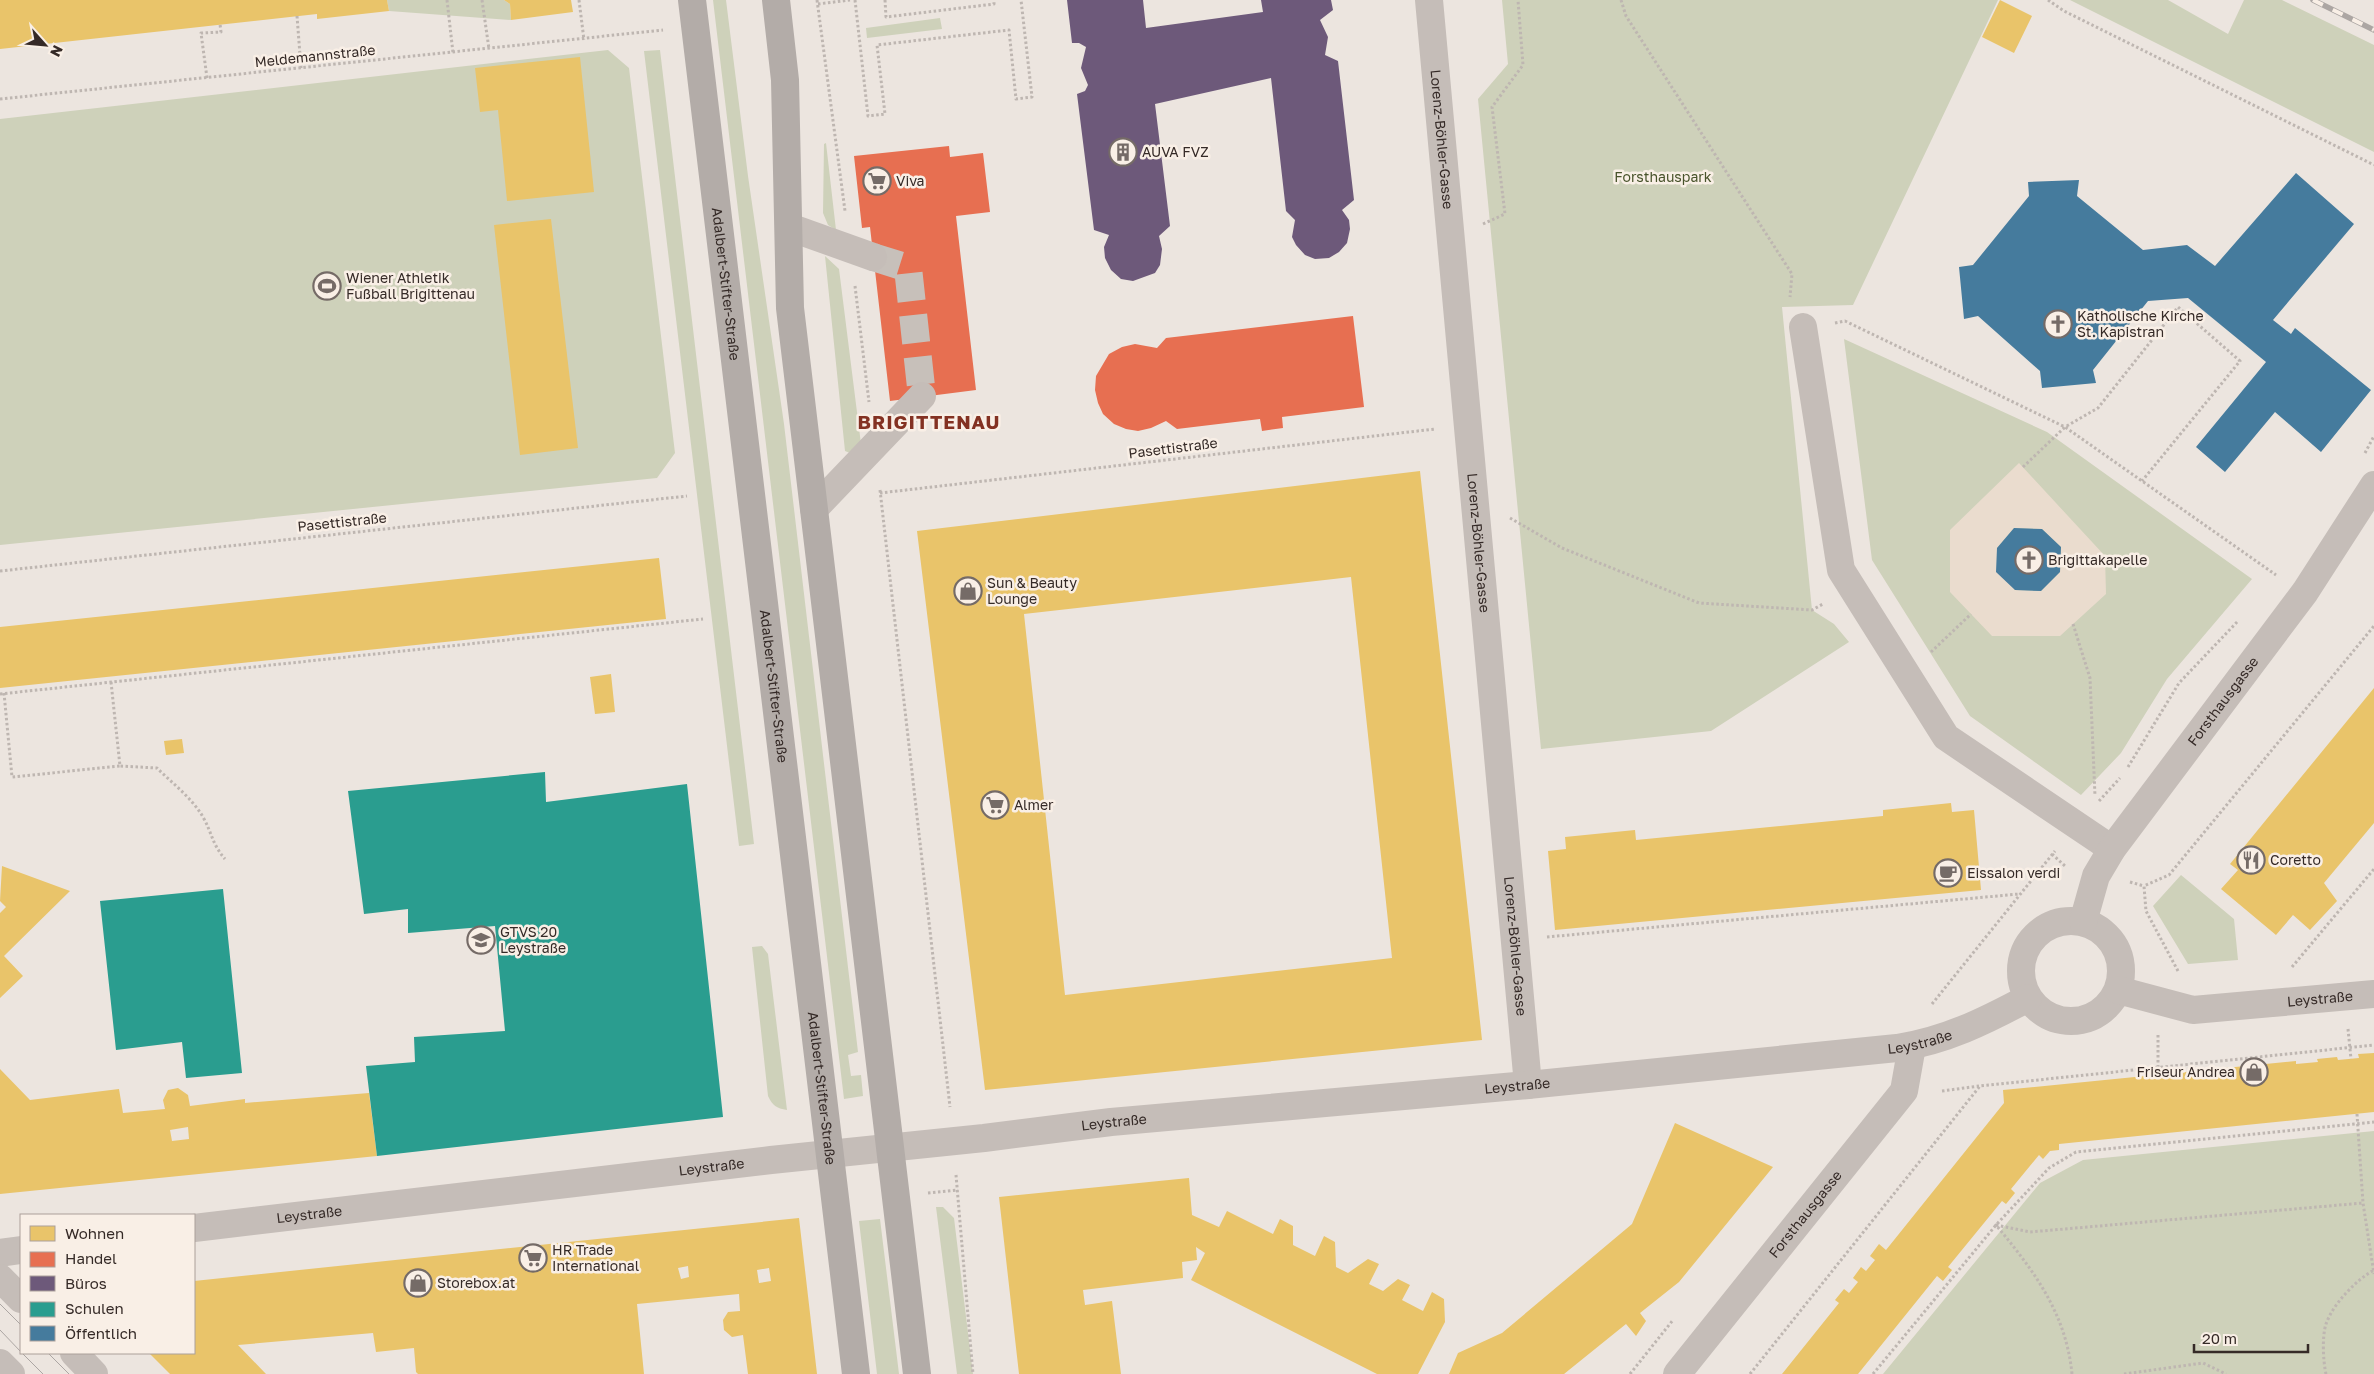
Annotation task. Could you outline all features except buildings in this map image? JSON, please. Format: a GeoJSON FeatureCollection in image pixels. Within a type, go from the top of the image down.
{"type":"FeatureCollection","features":[{"type":"Feature","properties":{"kind":"main road","name":"Adalbert-Stifter-Straße"},"geometry":{"type":"LineString","coordinates":[[692,0],[856,1374]]}},
{"type":"Feature","properties":{"kind":"main road"},"geometry":{"type":"LineString","coordinates":[[776,0],[786,80],[790,308],[917,1374]]}},
{"type":"Feature","properties":{"kind":"street","name":"Lorenz-Böhler-Gasse"},"geometry":{"type":"LineString","coordinates":[[1429,0],[1528,1085]]}},
{"type":"Feature","properties":{"kind":"street"},"geometry":{"type":"LineString","coordinates":[[789,227],[862,254]]}},
{"type":"Feature","properties":{"kind":"street"},"geometry":{"type":"LineString","coordinates":[[1804,327],[1841,570],[1946,737],[2075,826],[2112,849]]}},
{"type":"Feature","properties":{"kind":"street"},"geometry":{"type":"LineString","coordinates":[[814,509],[875,448],[922,396]]}},
{"type":"Feature","properties":{"kind":"street","name":"Forsthausgasse"},"geometry":{"type":"LineString","coordinates":[[2082,922],[2096,876],[2112,849],[2305,592],[2374,485]]}},
{"type":"Feature","properties":{"kind":"street"},"geometry":{"type":"LineString","coordinates":[[2070,920],[2096,927],[2108,936],[2120,958],[2121,974],[2118,990],[2110,1003],[2098,1014],[2075,1022],[2050,1018],[2038,1010],[2028,998],[2023,988],[2020,970],[2024,952],[2029,942],[2037,933],[2053,924],[2070,920]]}},
{"type":"Feature","properties":{"kind":"street","name":"Leystraße"},"geometry":{"type":"LineString","coordinates":[[2118,990],[2193,1010],[2374,994]]}},
{"type":"Feature","properties":{"kind":"street","name":"Leystraße"},"geometry":{"type":"LineString","coordinates":[[195,1228],[890,1147],[954,1142],[1112,1122],[1528,1085],[1904,1047],[1943,1038],[1982,1023],[2028,998]]}},
{"type":"Feature","properties":{"kind":"street","name":"Forsthausgasse"},"geometry":{"type":"LineString","coordinates":[[1678,1374],[1904,1091],[1904,1047]]}},
{"type":"Feature","properties":{"kind":"street"},"geometry":{"type":"LineString","coordinates":[[0,1253],[20,1250]]}},
{"type":"Feature","properties":{"kind":"street"},"geometry":{"type":"LineString","coordinates":[[0,1278],[20,1298]]}},
{"type":"Feature","properties":{"kind":"street"},"geometry":{"type":"LineString","coordinates":[[76,1354],[95,1366]]}},
{"type":"Feature","properties":{"kind":"street"},"geometry":{"type":"LineString","coordinates":[[0,1362],[11,1374]]}},
{"type":"Feature","properties":{"kind":"path"},"geometry":{"type":"LineString","coordinates":[[447,0],[453,53]]}},
{"type":"Feature","properties":{"kind":"path"},"geometry":{"type":"LineString","coordinates":[[482,0],[489,49]]}},
{"type":"Feature","properties":{"kind":"path"},"geometry":{"type":"LineString","coordinates":[[579,0],[584,40]]}},
{"type":"Feature","properties":{"kind":"path"},"geometry":{"type":"LineString","coordinates":[[850,0],[818,2],[862,254],[875,448],[954,1142],[973,1374]]}},
{"type":"Feature","properties":{"kind":"path"},"geometry":{"type":"LineString","coordinates":[[855,0],[868,116],[885,114],[877,45],[1009,30],[1016,98],[1032,97],[1021,0]]}},
{"type":"Feature","properties":{"kind":"path"},"geometry":{"type":"LineString","coordinates":[[885,0],[886,17],[994,4],[994,0]]}},
{"type":"Feature","properties":{"kind":"path"},"geometry":{"type":"LineString","coordinates":[[1451,242],[1505,214],[1492,107],[1523,65],[1518,0]]}},
{"type":"Feature","properties":{"kind":"path"},"geometry":{"type":"LineString","coordinates":[[1621,0],[1626,16],[1792,274],[1789,307],[1804,327],[1845,321],[2065,427],[2276,575]]}},
{"type":"Feature","properties":{"kind":"path"},"geometry":{"type":"LineString","coordinates":[[2048,0],[2073,16],[2374,165]]}},
{"type":"Feature","properties":{"kind":"path"},"geometry":{"type":"LineString","coordinates":[[297,16],[301,68]]}},
{"type":"Feature","properties":{"kind":"path"},"geometry":{"type":"LineString","coordinates":[[207,78],[202,33],[221,32],[220,24]]}},
{"type":"Feature","properties":{"kind":"path","name":"Meldemannstraße"},"geometry":{"type":"LineString","coordinates":[[0,99],[666,30]]}},
{"type":"Feature","properties":{"kind":"path"},"geometry":{"type":"LineString","coordinates":[[2023,467],[2065,427],[2098,408],[2178,307],[2240,361],[2142,481]]}},
{"type":"Feature","properties":{"kind":"path","name":"Pasettistraße"},"geometry":{"type":"LineString","coordinates":[[880,493],[1468,425]]}},
{"type":"Feature","properties":{"kind":"path"},"geometry":{"type":"LineString","coordinates":[[2359,461],[2374,436]]}},
{"type":"Feature","properties":{"kind":"path","name":"Pasettistraße"},"geometry":{"type":"LineString","coordinates":[[0,571],[687,496]]}},
{"type":"Feature","properties":{"kind":"path"},"geometry":{"type":"LineString","coordinates":[[1474,496],[1562,548],[1699,603],[1812,610],[1852,587]]}},
{"type":"Feature","properties":{"kind":"path"},"geometry":{"type":"LineString","coordinates":[[2271,582],[2282,567]]}},
{"type":"Feature","properties":{"kind":"path"},"geometry":{"type":"LineString","coordinates":[[1907,675],[1971,614]]}},
{"type":"Feature","properties":{"kind":"path"},"geometry":{"type":"LineString","coordinates":[[2073,624],[2090,678],[2095,805],[2125,772],[2179,683],[2244,616]]}},
{"type":"Feature","properties":{"kind":"path"},"geometry":{"type":"LineString","coordinates":[[225,859],[216,849],[204,818],[193,804],[157,768],[120,766],[12,777],[2,694],[703,619]]}},
{"type":"Feature","properties":{"kind":"path"},"geometry":{"type":"LineString","coordinates":[[2124,881],[2144,886],[2168,875],[2374,626]]}},
{"type":"Feature","properties":{"kind":"path"},"geometry":{"type":"LineString","coordinates":[[111,682],[120,766]]}},
{"type":"Feature","properties":{"kind":"path"},"geometry":{"type":"LineString","coordinates":[[1904,1047],[2020,894],[2075,826]]}},
{"type":"Feature","properties":{"kind":"path"},"geometry":{"type":"LineString","coordinates":[[2052,854],[2071,871]]}},
{"type":"Feature","properties":{"kind":"path"},"geometry":{"type":"LineString","coordinates":[[2262,1004],[2374,869]]}},
{"type":"Feature","properties":{"kind":"path"},"geometry":{"type":"LineString","coordinates":[[2144,886],[2146,911],[2178,972]]}},
{"type":"Feature","properties":{"kind":"path"},"geometry":{"type":"LineString","coordinates":[[1514,940],[2020,894]]}},
{"type":"Feature","properties":{"kind":"path"},"geometry":{"type":"LineString","coordinates":[[2158,1027],[2158,1067]]}},
{"type":"Feature","properties":{"kind":"path"},"geometry":{"type":"LineString","coordinates":[[2349,1041],[2351,1059]]}},
{"type":"Feature","properties":{"kind":"path"},"geometry":{"type":"LineString","coordinates":[[1942,1090],[2374,1045]]}},
{"type":"Feature","properties":{"kind":"path"},"geometry":{"type":"LineString","coordinates":[[1750,1374],[1980,1086]]}},
{"type":"Feature","properties":{"kind":"path"},"geometry":{"type":"LineString","coordinates":[[2326,1374],[2323,1361],[2326,1324],[2347,1291],[2374,1271],[2363,1203],[2357,1114]]}},
{"type":"Feature","properties":{"kind":"path"},"geometry":{"type":"LineString","coordinates":[[1873,1374],[1996,1225],[2048,1168],[2076,1152],[2374,1122]]}},
{"type":"Feature","properties":{"kind":"path"},"geometry":{"type":"LineString","coordinates":[[1996,1225],[2030,1232],[2363,1203]]}},
{"type":"Feature","properties":{"kind":"path"},"geometry":{"type":"LineString","coordinates":[[1996,1225],[2033,1270],[2056,1312],[2070,1354],[2072,1374]]}},
{"type":"Feature","properties":{"kind":"path"},"geometry":{"type":"LineString","coordinates":[[1630,1374],[1680,1312]]}},
{"type":"Feature","properties":{"kind":"path"},"geometry":{"type":"LineString","coordinates":[[2124,1374],[2203,1363],[2226,1374]]}},
{"type":"Feature","properties":{"kind":"green space"},"geometry":{"type":"Polygon","coordinates":[[[387,0],[504,0],[510,4],[511,20],[389,11],[387,0]]]}},
{"type":"Feature","properties":{"kind":"green space"},"geometry":{"type":"Polygon","coordinates":[[[713,0],[726,0],[748,176],[784,424],[858,1052],[848,1055],[851,1076],[861,1075],[863,1096],[844,1099],[713,0]]]}},
{"type":"Feature","properties":{"kind":"green space","name":"Forsthauspark"},"geometry":{"type":"Polygon","coordinates":[[[1502,0],[1998,0],[1853,305],[1782,307],[1812,610],[1834,624],[1849,642],[1711,731],[1541,749],[1478,99],[1508,64],[1502,0]]]}},
{"type":"Feature","properties":{"kind":"green space"},"geometry":{"type":"Polygon","coordinates":[[[2070,0],[2168,0],[2228,34],[2244,0],[2282,0],[2374,45],[2374,152],[2070,0]]]}},
{"type":"Feature","properties":{"kind":"green space"},"geometry":{"type":"Polygon","coordinates":[[[940,18],[942,29],[867,38],[866,28],[940,18]]]}},
{"type":"Feature","properties":{"kind":"green space","name":"Wiener Athletik Fußball Brigittenau"},"geometry":{"type":"Polygon","coordinates":[[[608,50],[629,68],[675,453],[657,478],[0,545],[0,119],[608,50]]]}},
{"type":"Feature","properties":{"kind":"green space"},"geometry":{"type":"Polygon","coordinates":[[[660,50],[754,844],[739,846],[644,51],[660,50]]]}},
{"type":"Feature","properties":{"kind":"green space"},"geometry":{"type":"Polygon","coordinates":[[[826,143],[836,230],[828,225],[823,213],[824,144],[826,143]]]}},
{"type":"Feature","properties":{"kind":"green space"},"geometry":{"type":"Polygon","coordinates":[[[825,256],[839,269],[861,444],[850,453],[845,451],[825,256]]]}},
{"type":"Feature","properties":{"kind":"green space"},"geometry":{"type":"Polygon","coordinates":[[[1844,339],[2047,432],[2252,579],[2167,679],[2121,753],[2081,795],[1970,716],[1872,560],[1844,339]]]}},
{"type":"Feature","properties":{"kind":"green space"},"geometry":{"type":"Polygon","coordinates":[[[2181,875],[2234,919],[2238,960],[2188,964],[2153,906],[2181,875]]]}},
{"type":"Feature","properties":{"kind":"green space"},"geometry":{"type":"Polygon","coordinates":[[[762,946],[768,954],[787,1110],[775,1106],[768,1096],[752,947],[762,946]]]}},
{"type":"Feature","properties":{"kind":"green space"},"geometry":{"type":"Polygon","coordinates":[[[2374,1131],[2374,1374],[1883,1374],[2040,1183],[2083,1160],[2374,1131]]]}},
{"type":"Feature","properties":{"kind":"green space"},"geometry":{"type":"Polygon","coordinates":[[[936,1207],[943,1207],[954,1218],[973,1374],[957,1374],[936,1207]]]}},
{"type":"Feature","properties":{"kind":"green space"},"geometry":{"type":"Polygon","coordinates":[[[880,1219],[899,1374],[877,1374],[859,1221],[880,1219]]]}},
{"type":"Feature","properties":{"kind":"shaded area"},"geometry":{"type":"Polygon","coordinates":[[[2019,463],[2105,556],[2106,594],[2060,636],[1992,636],[1950,592],[1950,530],[2019,463]],[[2014,528],[1997,548],[2015,590],[2041,591],[2060,572],[2061,547],[2042,529],[2014,528]]]}},
{"type":"Feature","properties":{"kind":"tunnel"},"geometry":{"type":"LineString","coordinates":[[873,257],[908,268],[922,396]]}},
{"type":"Feature","properties":{"kind":"tram line"},"geometry":{"type":"LineString","coordinates":[[0,1304],[20,1324]]}},
{"type":"Feature","properties":{"kind":"tram line"},"geometry":{"type":"LineString","coordinates":[[0,1330],[20,1351]]}},
{"type":"Feature","properties":{"kind":"tram line"},"geometry":{"type":"LineString","coordinates":[[23,1354],[43,1374]]}},
{"type":"Feature","properties":{"kind":"tram line"},"geometry":{"type":"LineString","coordinates":[[49,1354],[69,1374]]}},
{"type":"Feature","properties":{"kind":"railway"},"geometry":{"type":"LineString","coordinates":[[2313,0],[2374,30]]}},
{"type":"Feature","properties":{"kind":"place","name":"AUVA FVZ"},"geometry":{"type":"Point","coordinates":[1123,152]}},
{"type":"Feature","properties":{"kind":"place","name":"Viva"},"geometry":{"type":"Point","coordinates":[877,181]}},
{"type":"Feature","properties":{"kind":"place","name":"Wiener Athletik Fußball Brigittenau"},"geometry":{"type":"Point","coordinates":[327,286]}},
{"type":"Feature","properties":{"kind":"place","name":"Katholische Kirche St. Kapistran"},"geometry":{"type":"Point","coordinates":[2058,324]}},
{"type":"Feature","properties":{"kind":"place","name":"Brigittakapelle"},"geometry":{"type":"Point","coordinates":[2029,560]}},
{"type":"Feature","properties":{"kind":"place","name":"Sun & Beauty Lounge"},"geometry":{"type":"Point","coordinates":[968,591]}},
{"type":"Feature","properties":{"kind":"place","name":"Almer"},"geometry":{"type":"Point","coordinates":[995,805]}},
{"type":"Feature","properties":{"kind":"place","name":"Coretto"},"geometry":{"type":"Point","coordinates":[2251,860]}},
{"type":"Feature","properties":{"kind":"place","name":"Eissalon verdi"},"geometry":{"type":"Point","coordinates":[1948,873]}},
{"type":"Feature","properties":{"kind":"place","name":"GTVS 20 Leystraße"},"geometry":{"type":"Point","coordinates":[481,940]}},
{"type":"Feature","properties":{"kind":"place","name":"Friseur Andrea"},"geometry":{"type":"Point","coordinates":[2254,1072]}},
{"type":"Feature","properties":{"kind":"place","name":"HR Trade International"},"geometry":{"type":"Point","coordinates":[533,1258]}},
{"type":"Feature","properties":{"kind":"place","name":"Storebox.at"},"geometry":{"type":"Point","coordinates":[418,1283]}},
{"type":"Feature","properties":{"kind":"district","name":"BRIGITTENAU"},"geometry":{"type":"Point","coordinates":[929,422]}}]}
